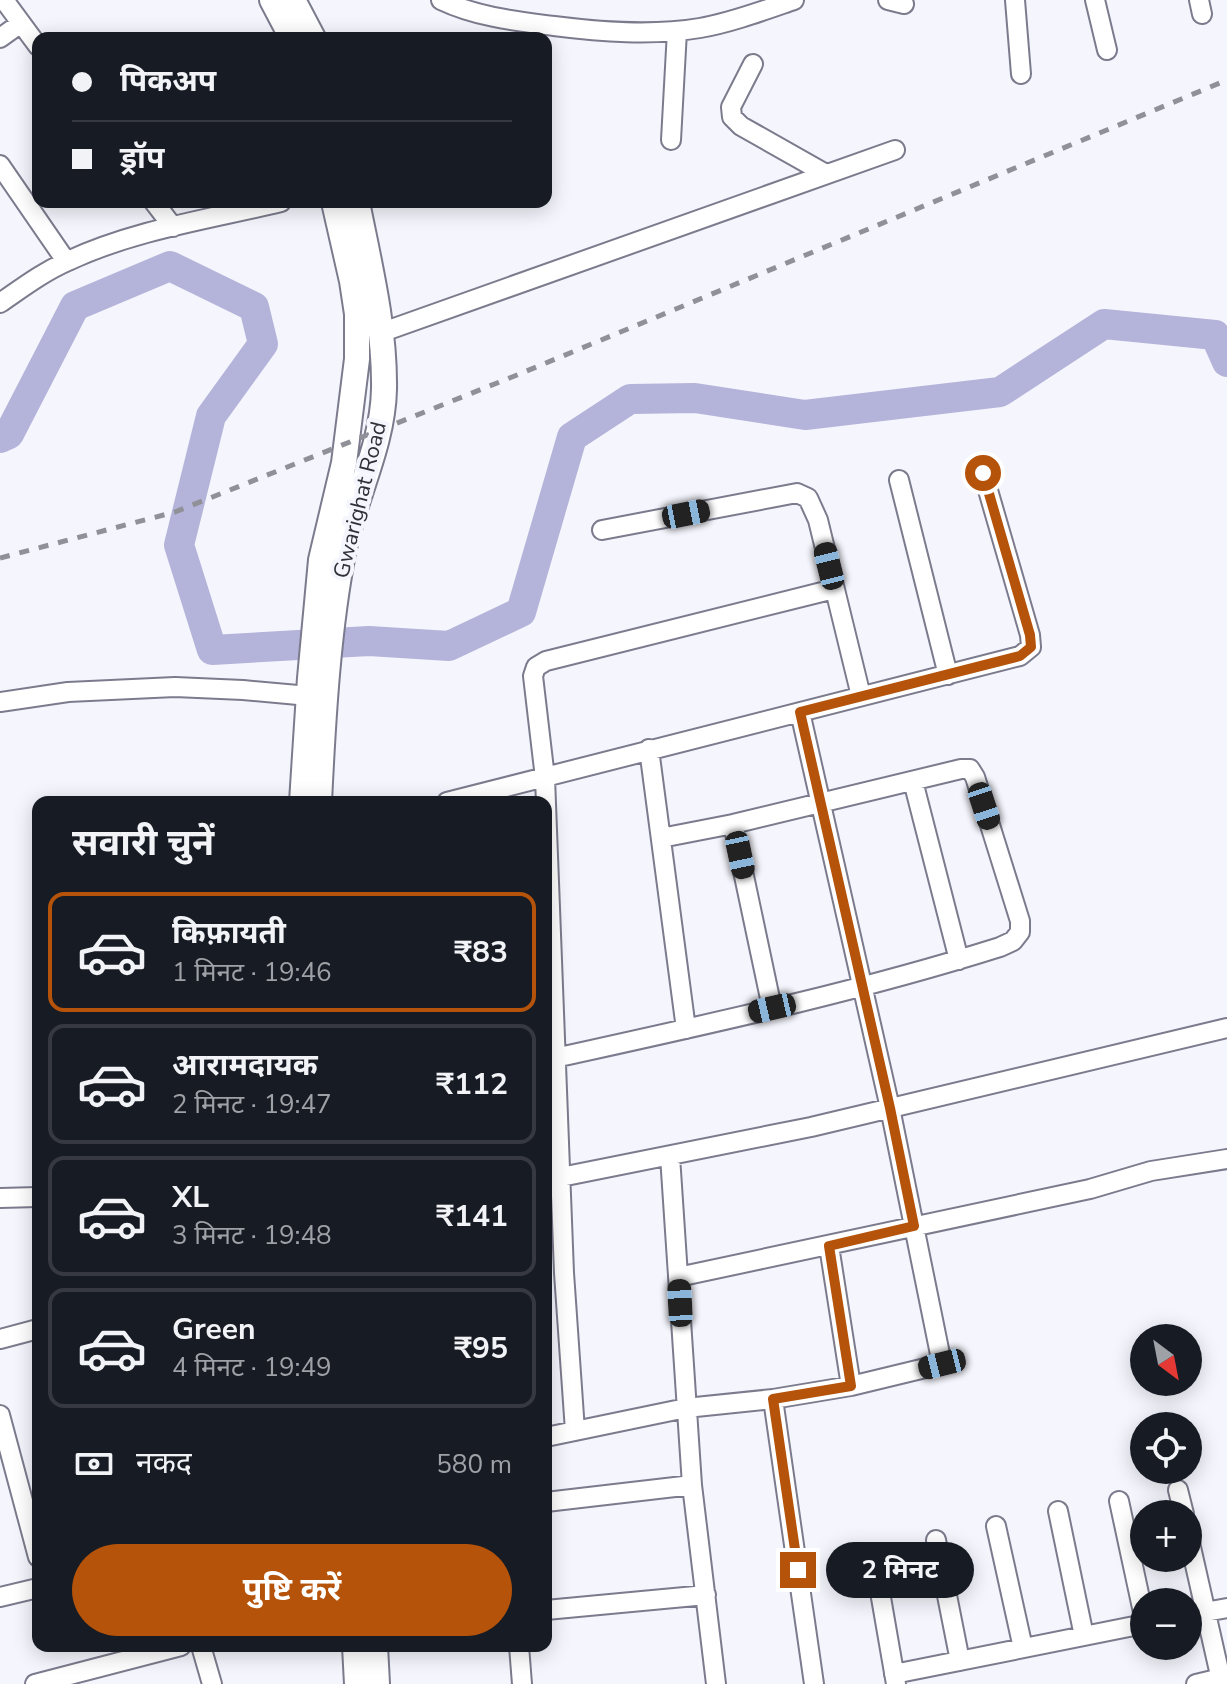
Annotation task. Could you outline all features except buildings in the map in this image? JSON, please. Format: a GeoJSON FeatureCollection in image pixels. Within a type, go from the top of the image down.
{"type":"FeatureCollection","features":[{"type":"Feature","properties":{"kind":"street"},"geometry":{"type":"LineString","coordinates":[[4,0],[32,38]]}},
{"type":"Feature","properties":{"kind":"street"},"geometry":{"type":"LineString","coordinates":[[272,0],[289,32]]}},
{"type":"Feature","properties":{"kind":"street"},"geometry":{"type":"LineString","coordinates":[[293,0],[310,32]]}},
{"type":"Feature","properties":{"kind":"street"},"geometry":{"type":"LineString","coordinates":[[441,0],[488,16],[520,22],[640,32],[703,27],[794,0]]}},
{"type":"Feature","properties":{"kind":"street"},"geometry":{"type":"LineString","coordinates":[[1015,0],[1021,74]]}},
{"type":"Feature","properties":{"kind":"street"},"geometry":{"type":"LineString","coordinates":[[1095,0],[1107,50]]}},
{"type":"Feature","properties":{"kind":"street"},"geometry":{"type":"LineString","coordinates":[[0,38],[21,23]]}},
{"type":"Feature","properties":{"kind":"street"},"geometry":{"type":"LineString","coordinates":[[671,140],[677,31]]}},
{"type":"Feature","properties":{"kind":"street"},"geometry":{"type":"LineString","coordinates":[[753,64],[731,107],[732,117],[741,126],[826,174]]}},
{"type":"Feature","properties":{"kind":"street"},"geometry":{"type":"LineString","coordinates":[[380,333],[895,150]]}},
{"type":"Feature","properties":{"kind":"street"},"geometry":{"type":"LineString","coordinates":[[0,165],[66,261]]}},
{"type":"Feature","properties":{"kind":"street"},"geometry":{"type":"LineString","coordinates":[[159,208],[173,227]]}},
{"type":"Feature","properties":{"kind":"street"},"geometry":{"type":"LineString","coordinates":[[0,303],[66,261],[108,244],[255,208]]}},
{"type":"Feature","properties":{"kind":"street"},"geometry":{"type":"LineString","coordinates":[[303,796],[326,605],[321,560],[344,463],[357,359],[357,314],[335,208]]}},
{"type":"Feature","properties":{"kind":"street","name":"Gwarighat Road"},"geometry":{"type":"LineString","coordinates":[[326,605],[379,435],[383,409],[377,305],[358,208]]}},
{"type":"Feature","properties":{"kind":"street"},"geometry":{"type":"LineString","coordinates":[[472,796],[1020,656],[1031,647],[1030,635],[983,473]]}},
{"type":"Feature","properties":{"kind":"street"},"geometry":{"type":"LineString","coordinates":[[899,480],[948,675]]}},
{"type":"Feature","properties":{"kind":"street"},"geometry":{"type":"LineString","coordinates":[[602,530],[797,493],[808,498],[818,520],[861,696]]}},
{"type":"Feature","properties":{"kind":"street"},"geometry":{"type":"LineString","coordinates":[[546,796],[533,676],[536,667],[546,661],[834,589]]}},
{"type":"Feature","properties":{"kind":"street"},"geometry":{"type":"LineString","coordinates":[[0,702],[68,692],[175,687],[243,690],[316,684]]}},
{"type":"Feature","properties":{"kind":"street"},"geometry":{"type":"LineString","coordinates":[[316,684],[319,796]]}},
{"type":"Feature","properties":{"kind":"street"},"geometry":{"type":"LineString","coordinates":[[552,1436],[686,1408],[773,1399],[851,1386],[942,1364],[890,1108],[800,712]]}},
{"type":"Feature","properties":{"kind":"street"},"geometry":{"type":"LineString","coordinates":[[649,749],[686,1029]]}},
{"type":"Feature","properties":{"kind":"street"},"geometry":{"type":"LineString","coordinates":[[555,1058],[862,987],[1000,947],[1013,941],[1020,932],[1020,921],[970,769],[661,838]]}},
{"type":"Feature","properties":{"kind":"street"},"geometry":{"type":"LineString","coordinates":[[913,781],[959,960]]}},
{"type":"Feature","properties":{"kind":"street"},"geometry":{"type":"LineString","coordinates":[[733,824],[772,1008]]}},
{"type":"Feature","properties":{"kind":"street"},"geometry":{"type":"LineString","coordinates":[[552,974],[555,1058],[553,1179],[564,1273],[575,1431]]}},
{"type":"Feature","properties":{"kind":"street"},"geometry":{"type":"LineString","coordinates":[[553,1179],[811,1127],[1227,1028]]}},
{"type":"Feature","properties":{"kind":"street"},"geometry":{"type":"LineString","coordinates":[[670,1156],[692,1485],[716,1684]]}},
{"type":"Feature","properties":{"kind":"street"},"geometry":{"type":"LineString","coordinates":[[678,1277],[1090,1189],[1151,1171],[1227,1159]]}},
{"type":"Feature","properties":{"kind":"street"},"geometry":{"type":"LineString","coordinates":[[0,1198],[32,1197]]}},
{"type":"Feature","properties":{"kind":"street"},"geometry":{"type":"LineString","coordinates":[[829,1246],[851,1386]]}},
{"type":"Feature","properties":{"kind":"street"},"geometry":{"type":"LineString","coordinates":[[0,1339],[32,1331]]}},
{"type":"Feature","properties":{"kind":"street"},"geometry":{"type":"LineString","coordinates":[[773,1399],[814,1684]]}},
{"type":"Feature","properties":{"kind":"street"},"geometry":{"type":"LineString","coordinates":[[0,1415],[32,1534]]}},
{"type":"Feature","properties":{"kind":"street"},"geometry":{"type":"LineString","coordinates":[[0,1490],[19,1485]]}},
{"type":"Feature","properties":{"kind":"street"},"geometry":{"type":"LineString","coordinates":[[552,1501],[692,1485]]}},
{"type":"Feature","properties":{"kind":"street"},"geometry":{"type":"LineString","coordinates":[[1178,1490],[1180,1500]]}},
{"type":"Feature","properties":{"kind":"street"},"geometry":{"type":"LineString","coordinates":[[1119,1501],[1138,1588]]}},
{"type":"Feature","properties":{"kind":"street"},"geometry":{"type":"LineString","coordinates":[[1058,1511],[1084,1636]]}},
{"type":"Feature","properties":{"kind":"street"},"geometry":{"type":"LineString","coordinates":[[996,1526],[1023,1648]]}},
{"type":"Feature","properties":{"kind":"street"},"geometry":{"type":"LineString","coordinates":[[936,1540],[960,1661]]}},
{"type":"Feature","properties":{"kind":"street"},"geometry":{"type":"LineString","coordinates":[[875,1563],[895,1679],[960,1661],[1130,1627]]}},
{"type":"Feature","properties":{"kind":"street"},"geometry":{"type":"LineString","coordinates":[[0,1597],[32,1589]]}},
{"type":"Feature","properties":{"kind":"street"},"geometry":{"type":"LineString","coordinates":[[552,1609],[706,1595]]}},
{"type":"Feature","properties":{"kind":"street"},"geometry":{"type":"LineString","coordinates":[[1202,1613],[1227,1608]]}},
{"type":"Feature","properties":{"kind":"street"},"geometry":{"type":"LineString","coordinates":[[1196,1684],[1221,1681],[1202,1628]]}},
{"type":"Feature","properties":{"kind":"street"},"geometry":{"type":"LineString","coordinates":[[35,1684],[158,1652]]}},
{"type":"Feature","properties":{"kind":"street"},"geometry":{"type":"LineString","coordinates":[[203,1652],[212,1684]]}},
{"type":"Feature","properties":{"kind":"street"},"geometry":{"type":"LineString","coordinates":[[355,1652],[357,1684]]}},
{"type":"Feature","properties":{"kind":"street"},"geometry":{"type":"LineString","coordinates":[[375,1652],[377,1684]]}},
{"type":"Feature","properties":{"kind":"street"},"geometry":{"type":"LineString","coordinates":[[519,1652],[522,1684]]}},
{"type":"Feature","properties":{"kind":"waterway"},"geometry":{"type":"LineString","coordinates":[[0,438],[9,434],[75,306],[170,266],[254,307],[263,344],[211,416],[179,545],[212,650],[369,641],[449,646],[521,612],[572,437],[630,399],[695,398],[805,415],[1000,392],[1104,324],[1215,335],[1227,362]]}},
{"type":"Feature","properties":{"kind":"railway"},"geometry":{"type":"LineString","coordinates":[[0,558],[175,512],[517,375],[1227,80]]}},
{"type":"Feature","properties":{"kind":"route"},"geometry":{"type":"LineString","coordinates":[[798,1570],[773,1399],[851,1386],[829,1246],[914,1226],[800,712],[1020,656],[1031,647],[983,473]]}}]}
